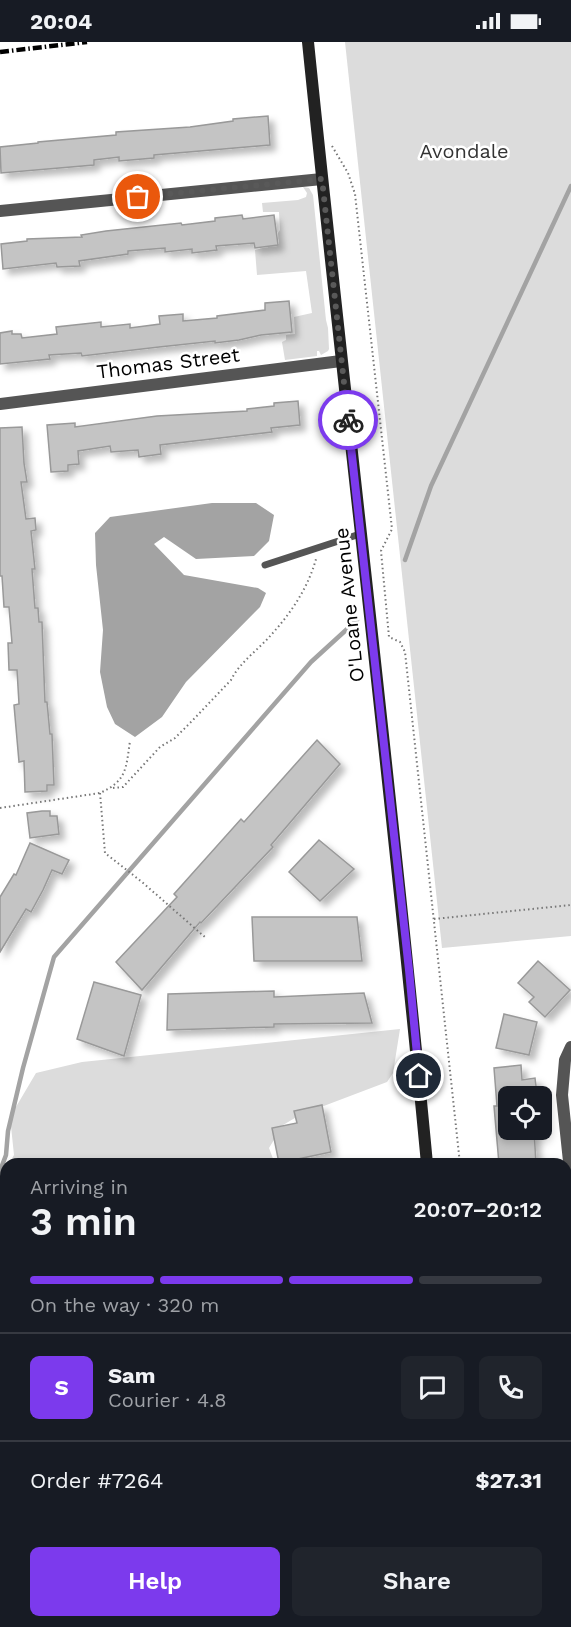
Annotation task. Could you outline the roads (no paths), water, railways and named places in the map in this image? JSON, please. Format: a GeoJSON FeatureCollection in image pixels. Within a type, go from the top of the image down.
{"type":"FeatureCollection","features":[{"type":"Feature","properties":{"kind":"street","name":"O'Loane Avenue"},"geometry":{"type":"LineString","coordinates":[[308,42],[409,970],[426,1158]]}},
{"type":"Feature","properties":{"kind":"street"},"geometry":{"type":"LineString","coordinates":[[0,211],[322,179]]}},
{"type":"Feature","properties":{"kind":"street","name":"Thomas Street"},"geometry":{"type":"LineString","coordinates":[[0,404],[341,361]]}},
{"type":"Feature","properties":{"kind":"street"},"geometry":{"type":"LineString","coordinates":[[569,1158],[562,1095],[565,1060],[571,1047]]}},
{"type":"Feature","properties":{"kind":"lane"},"geometry":{"type":"LineString","coordinates":[[265,565],[360,534]]}},
{"type":"Feature","properties":{"kind":"waterway"},"geometry":{"type":"LineString","coordinates":[[405,560],[431,486],[571,186]]}},
{"type":"Feature","properties":{"kind":"waterway"},"geometry":{"type":"LineString","coordinates":[[5,1158],[8,1131],[23,1068],[54,957],[311,662],[357,620]]}},
{"type":"Feature","properties":{"kind":"railway"},"geometry":{"type":"LineString","coordinates":[[0,52],[87,42]]}},
{"type":"Feature","properties":{"kind":"park label","name":"Avondale"},"geometry":{"type":"Point","coordinates":[464,151]}}]}
